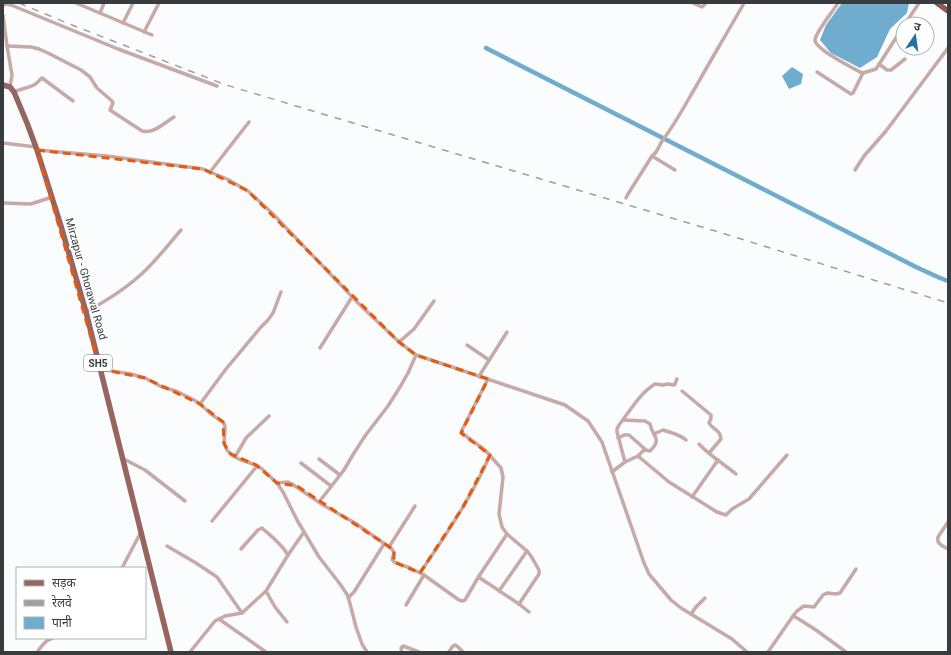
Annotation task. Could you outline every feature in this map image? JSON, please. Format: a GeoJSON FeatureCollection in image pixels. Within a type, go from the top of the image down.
{"type":"FeatureCollection","features":[{"type":"Feature","properties":{"kind":"highway"},"geometry":{"type":"LineString","coordinates":[[937,3],[948,10]]}},
{"type":"Feature","properties":{"kind":"main road"},"geometry":{"type":"LineString","coordinates":[[3,85],[12,90]]}},
{"type":"Feature","properties":{"kind":"main road","name":"Mirzapur - Ghorawal Road"},"geometry":{"type":"LineString","coordinates":[[12,90],[27,123],[36,148],[86,312],[171,652]]}},
{"type":"Feature","properties":{"kind":"street"},"geometry":{"type":"LineString","coordinates":[[76,3],[152,35]]}},
{"type":"Feature","properties":{"kind":"street"},"geometry":{"type":"LineString","coordinates":[[100,13],[104,3]]}},
{"type":"Feature","properties":{"kind":"street"},"geometry":{"type":"LineString","coordinates":[[123,23],[133,3]]}},
{"type":"Feature","properties":{"kind":"street"},"geometry":{"type":"LineString","coordinates":[[144,32],[158,3]]}},
{"type":"Feature","properties":{"kind":"street"},"geometry":{"type":"LineString","coordinates":[[693,3],[702,7],[706,3]]}},
{"type":"Feature","properties":{"kind":"street"},"geometry":{"type":"LineString","coordinates":[[626,198],[684,108],[744,3]]}},
{"type":"Feature","properties":{"kind":"street"},"geometry":{"type":"LineString","coordinates":[[838,3],[815,39],[816,44],[825,52],[863,73],[876,69],[895,39]]}},
{"type":"Feature","properties":{"kind":"street"},"geometry":{"type":"LineString","coordinates":[[910,16],[919,3]]}},
{"type":"Feature","properties":{"kind":"street"},"geometry":{"type":"LineString","coordinates":[[3,6],[5,4],[12,5],[118,49],[217,86]]}},
{"type":"Feature","properties":{"kind":"street"},"geometry":{"type":"LineString","coordinates":[[3,15],[12,75],[12,90],[36,84],[42,78],[73,101]]}},
{"type":"Feature","properties":{"kind":"street"},"geometry":{"type":"LineString","coordinates":[[7,46],[31,47],[39,49],[81,70],[92,78],[97,88],[112,100],[113,102],[110,110],[142,131],[153,131],[174,117]]}},
{"type":"Feature","properties":{"kind":"street"},"geometry":{"type":"LineString","coordinates":[[855,170],[864,156],[886,131],[948,48]]}},
{"type":"Feature","properties":{"kind":"street"},"geometry":{"type":"LineString","coordinates":[[879,64],[887,70],[891,70],[905,59]]}},
{"type":"Feature","properties":{"kind":"street"},"geometry":{"type":"LineString","coordinates":[[817,72],[851,94],[853,93],[863,73]]}},
{"type":"Feature","properties":{"kind":"street"},"geometry":{"type":"LineString","coordinates":[[212,170],[249,122]]}},
{"type":"Feature","properties":{"kind":"street"},"geometry":{"type":"LineString","coordinates":[[3,143],[212,170],[248,191],[271,212],[352,297],[416,355],[480,375],[565,405],[575,411],[588,421],[602,442],[649,574],[671,600],[732,639],[747,652]]}},
{"type":"Feature","properties":{"kind":"street"},"geometry":{"type":"LineString","coordinates":[[652,156],[675,170]]}},
{"type":"Feature","properties":{"kind":"street"},"geometry":{"type":"LineString","coordinates":[[3,203],[31,204],[52,197]]}},
{"type":"Feature","properties":{"kind":"street"},"geometry":{"type":"LineString","coordinates":[[86,312],[116,294],[138,277],[181,230]]}},
{"type":"Feature","properties":{"kind":"street"},"geometry":{"type":"LineString","coordinates":[[200,404],[226,369],[268,320],[273,313],[281,292]]}},
{"type":"Feature","properties":{"kind":"street"},"geometry":{"type":"LineString","coordinates":[[320,348],[352,297]]}},
{"type":"Feature","properties":{"kind":"street"},"geometry":{"type":"LineString","coordinates":[[401,341],[414,329],[434,301]]}},
{"type":"Feature","properties":{"kind":"street"},"geometry":{"type":"LineString","coordinates":[[480,375],[507,332]]}},
{"type":"Feature","properties":{"kind":"street"},"geometry":{"type":"LineString","coordinates":[[467,345],[489,360]]}},
{"type":"Feature","properties":{"kind":"street"},"geometry":{"type":"LineString","coordinates":[[319,502],[340,475],[365,436],[388,406],[400,387],[416,355]]}},
{"type":"Feature","properties":{"kind":"street"},"geometry":{"type":"LineString","coordinates":[[100,369],[141,376],[162,387],[186,396],[200,404],[223,422],[225,430],[224,446],[229,453],[262,469],[277,483],[319,557],[338,580],[348,598],[356,627],[362,644],[367,652]]}},
{"type":"Feature","properties":{"kind":"street"},"geometry":{"type":"LineString","coordinates":[[488,379],[462,432],[485,450],[501,468],[503,477],[499,514],[502,527],[507,534],[527,551],[534,560],[540,572],[519,604]]}},
{"type":"Feature","properties":{"kind":"street"},"geometry":{"type":"LineString","coordinates":[[625,462],[617,429],[642,394],[655,384],[674,385],[677,379]]}},
{"type":"Feature","properties":{"kind":"street"},"geometry":{"type":"LineString","coordinates":[[682,392],[711,415],[709,423],[718,431],[721,439],[709,453]]}},
{"type":"Feature","properties":{"kind":"street"},"geometry":{"type":"LineString","coordinates":[[235,457],[246,438],[269,416]]}},
{"type":"Feature","properties":{"kind":"street"},"geometry":{"type":"LineString","coordinates":[[612,472],[625,462],[638,456],[646,450],[650,451],[656,444],[656,439],[650,424],[647,422],[623,420]]}},
{"type":"Feature","properties":{"kind":"street"},"geometry":{"type":"LineString","coordinates":[[654,434],[663,430],[670,433],[679,434],[686,440]]}},
{"type":"Feature","properties":{"kind":"street"},"geometry":{"type":"LineString","coordinates":[[618,438],[624,435],[629,435],[646,450]]}},
{"type":"Feature","properties":{"kind":"street"},"geometry":{"type":"LineString","coordinates":[[698,444],[736,474]]}},
{"type":"Feature","properties":{"kind":"street"},"geometry":{"type":"LineString","coordinates":[[420,574],[463,508],[485,468],[490,455]]}},
{"type":"Feature","properties":{"kind":"street"},"geometry":{"type":"LineString","coordinates":[[638,456],[664,479],[717,512],[726,515],[732,509],[749,499],[787,455]]}},
{"type":"Feature","properties":{"kind":"street"},"geometry":{"type":"LineString","coordinates":[[122,458],[145,470],[185,501]]}},
{"type":"Feature","properties":{"kind":"street"},"geometry":{"type":"LineString","coordinates":[[319,459],[340,475]]}},
{"type":"Feature","properties":{"kind":"street"},"geometry":{"type":"LineString","coordinates":[[692,497],[718,460]]}},
{"type":"Feature","properties":{"kind":"street"},"geometry":{"type":"LineString","coordinates":[[301,463],[331,486]]}},
{"type":"Feature","properties":{"kind":"street"},"geometry":{"type":"LineString","coordinates":[[212,521],[257,466]]}},
{"type":"Feature","properties":{"kind":"street"},"geometry":{"type":"LineString","coordinates":[[277,483],[288,482],[292,484],[355,523],[393,551],[393,561],[424,576],[461,601],[465,600],[507,534]]}},
{"type":"Feature","properties":{"kind":"street"},"geometry":{"type":"LineString","coordinates":[[389,547],[415,506]]}},
{"type":"Feature","properties":{"kind":"street"},"geometry":{"type":"LineString","coordinates":[[948,522],[937,540],[937,542],[948,549]]}},
{"type":"Feature","properties":{"kind":"street"},"geometry":{"type":"LineString","coordinates":[[241,549],[258,530],[262,528],[286,551],[288,555]]}},
{"type":"Feature","properties":{"kind":"street"},"geometry":{"type":"LineString","coordinates":[[123,567],[141,532]]}},
{"type":"Feature","properties":{"kind":"street"},"geometry":{"type":"LineString","coordinates":[[190,652],[215,621],[225,616],[242,614],[266,591],[304,532]]}},
{"type":"Feature","properties":{"kind":"street"},"geometry":{"type":"LineString","coordinates":[[348,598],[354,592],[384,544]]}},
{"type":"Feature","properties":{"kind":"street"},"geometry":{"type":"LineString","coordinates":[[167,546],[217,577],[242,614]]}},
{"type":"Feature","properties":{"kind":"street"},"geometry":{"type":"LineString","coordinates":[[499,591],[527,551]]}},
{"type":"Feature","properties":{"kind":"street"},"geometry":{"type":"LineString","coordinates":[[768,652],[797,611],[804,606],[814,607],[823,595],[827,593],[840,593],[856,569]]}},
{"type":"Feature","properties":{"kind":"street"},"geometry":{"type":"LineString","coordinates":[[406,605],[424,576]]}},
{"type":"Feature","properties":{"kind":"street"},"geometry":{"type":"LineString","coordinates":[[479,576],[529,612]]}},
{"type":"Feature","properties":{"kind":"street"},"geometry":{"type":"LineString","coordinates":[[266,591],[275,607],[287,622]]}},
{"type":"Feature","properties":{"kind":"street"},"geometry":{"type":"LineString","coordinates":[[691,614],[705,598]]}},
{"type":"Feature","properties":{"kind":"street"},"geometry":{"type":"LineString","coordinates":[[793,616],[846,652]]}},
{"type":"Feature","properties":{"kind":"street"},"geometry":{"type":"LineString","coordinates":[[219,619],[266,652]]}},
{"type":"Feature","properties":{"kind":"street"},"geometry":{"type":"LineString","coordinates":[[37,652],[44,642],[50,639]]}},
{"type":"Feature","properties":{"kind":"street"},"geometry":{"type":"LineString","coordinates":[[449,652],[455,645],[458,646],[463,652]]}},
{"type":"Feature","properties":{"kind":"street"},"geometry":{"type":"LineString","coordinates":[[402,652],[401,648],[403,646],[420,652]]}},
{"type":"Feature","properties":{"kind":"highlighted area"},"geometry":{"type":"Polygon","coordinates":[[[37,150],[203,169],[248,191],[399,342],[416,355],[488,379],[461,433],[490,455],[463,507],[420,573],[394,562],[394,550],[297,486],[277,483],[256,465],[229,453],[224,443],[223,422],[200,404],[145,378],[100,369],[37,150]]]}},
{"type":"Feature","properties":{"kind":"water"},"geometry":{"type":"Polygon","coordinates":[[[842,3],[909,3],[907,13],[904,16],[895,16],[895,24],[890,29],[877,57],[860,68],[831,53],[820,40],[826,25],[842,3]]]}},
{"type":"Feature","properties":{"kind":"water"},"geometry":{"type":"Polygon","coordinates":[[[792,67],[803,74],[801,84],[789,89],[782,76],[792,67]]]}},
{"type":"Feature","properties":{"kind":"waterway"},"geometry":{"type":"LineString","coordinates":[[486,48],[916,267],[948,281]]}},
{"type":"Feature","properties":{"kind":"railway"},"geometry":{"type":"LineString","coordinates":[[19,3],[226,85],[725,234],[948,303]]}}]}
